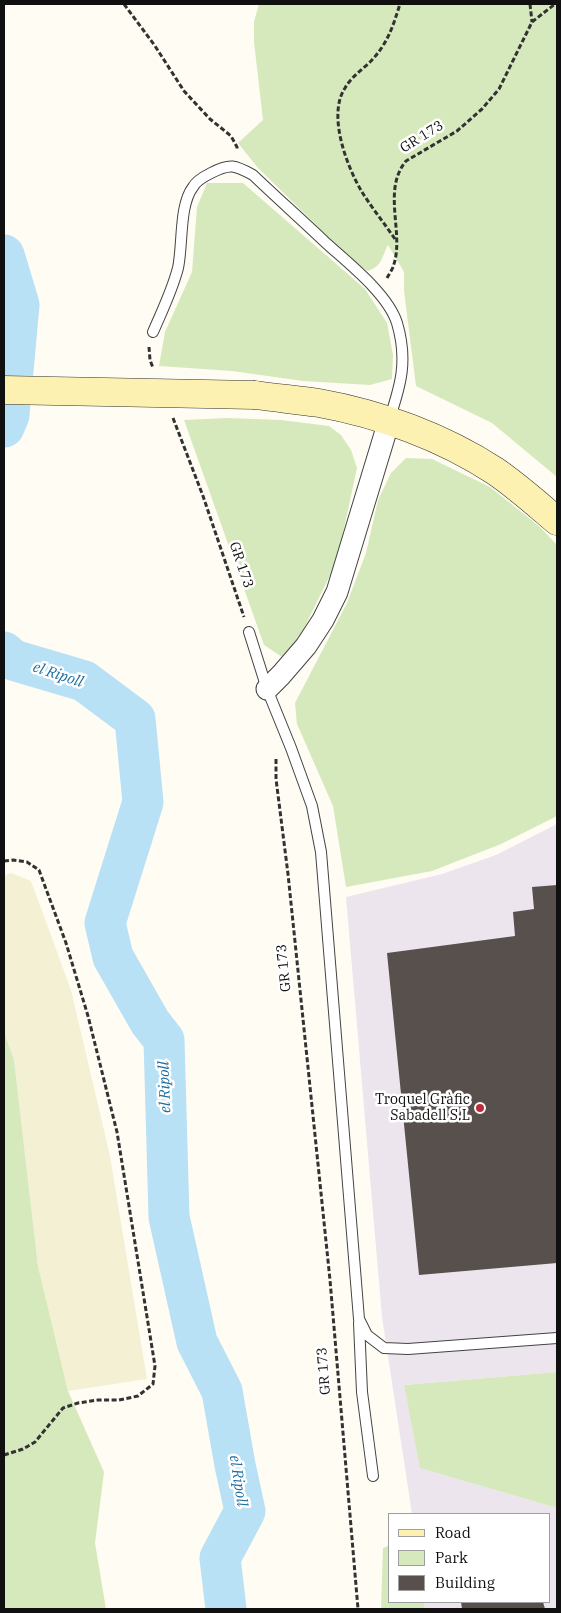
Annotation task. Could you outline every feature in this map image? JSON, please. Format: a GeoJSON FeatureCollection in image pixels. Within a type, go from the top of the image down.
{"type":"FeatureCollection","features":[{"type":"Feature","properties":{"kind":"main road"},"geometry":{"type":"LineString","coordinates":[[4,390],[255,395],[318,403],[348,410],[389,421],[468,455],[517,486],[557,522]]}},
{"type":"Feature","properties":{"kind":"street"},"geometry":{"type":"LineString","coordinates":[[267,688],[282,675],[306,646],[323,620],[337,592],[389,421]]}},
{"type":"Feature","properties":{"kind":"lane"},"geometry":{"type":"LineString","coordinates":[[153,332],[172,289],[178,267],[184,206],[192,186],[221,168],[237,166],[253,176],[377,291],[388,306],[396,321],[402,346],[402,377],[389,421]]}},
{"type":"Feature","properties":{"kind":"lane"},"geometry":{"type":"LineString","coordinates":[[249,632],[267,688],[312,806],[321,852],[359,1319],[362,1392],[373,1476]]}},
{"type":"Feature","properties":{"kind":"lane"},"geometry":{"type":"LineString","coordinates":[[359,1319],[367,1335],[384,1348],[408,1349],[557,1338]]}},
{"type":"Feature","properties":{"kind":"path"},"geometry":{"type":"LineString","coordinates":[[124,4],[155,46],[184,91],[210,120],[230,136],[237,147],[237,166]]}},
{"type":"Feature","properties":{"kind":"path"},"geometry":{"type":"LineString","coordinates":[[396,239],[362,192],[346,157],[341,142],[338,122],[339,102],[344,88],[372,59],[390,36],[400,4]]}},
{"type":"Feature","properties":{"kind":"path"},"geometry":{"type":"LineString","coordinates":[[530,4],[532,22]]}},
{"type":"Feature","properties":{"kind":"path","name":"GR 173"},"geometry":{"type":"LineString","coordinates":[[377,291],[386,281],[394,265],[396,249],[395,191],[401,168],[406,161],[456,131],[482,109],[499,89],[532,22],[555,4]]}},
{"type":"Feature","properties":{"kind":"path"},"geometry":{"type":"LineString","coordinates":[[149,344],[150,360],[156,376]]}},
{"type":"Feature","properties":{"kind":"path","name":"GR 173"},"geometry":{"type":"LineString","coordinates":[[172,416],[203,496],[249,632]]}},
{"type":"Feature","properties":{"kind":"path","name":"GR 173"},"geometry":{"type":"LineString","coordinates":[[276,755],[276,779],[290,884],[330,1280],[358,1609]]}},
{"type":"Feature","properties":{"kind":"path"},"geometry":{"type":"LineString","coordinates":[[4,861],[27,862],[39,870],[66,943],[85,1007],[117,1132],[155,1366],[153,1384],[138,1396],[118,1400],[85,1402],[63,1408],[35,1442],[23,1450],[4,1455]]}},
{"type":"Feature","properties":{"kind":"shaded area"},"geometry":{"type":"Polygon","coordinates":[[[557,824],[557,1372],[404,1385],[421,1468],[557,1508],[557,1609],[425,1609],[424,1603],[551,1603],[551,1513],[412,1513],[382,1317],[346,897],[442,874],[496,855],[557,824]]]}},
{"type":"Feature","properties":{"kind":"shaded area"},"geometry":{"type":"Polygon","coordinates":[[[11,873],[31,881],[71,990],[110,1156],[147,1379],[68,1391],[38,1266],[14,1060],[4,1032],[4,876],[11,873]]]}},
{"type":"Feature","properties":{"kind":"green space"},"geometry":{"type":"Polygon","coordinates":[[[259,4],[557,4],[557,477],[492,423],[416,386],[404,291],[404,272],[388,245],[381,261],[373,269],[368,271],[355,263],[258,168],[238,143],[263,120],[254,42],[254,22],[259,4]]]}},
{"type":"Feature","properties":{"kind":"green space"},"geometry":{"type":"Polygon","coordinates":[[[207,183],[243,183],[365,289],[387,323],[393,355],[392,379],[370,385],[303,381],[232,371],[159,366],[165,332],[192,272],[197,207],[207,183]]]}},
{"type":"Feature","properties":{"kind":"green space"},"geometry":{"type":"Polygon","coordinates":[[[227,418],[281,420],[329,426],[341,435],[351,450],[357,468],[337,561],[288,661],[264,645],[184,420],[227,418]]]}},
{"type":"Feature","properties":{"kind":"green space"},"geometry":{"type":"Polygon","coordinates":[[[406,458],[432,459],[490,487],[540,527],[557,545],[557,816],[501,844],[432,871],[346,887],[333,806],[297,724],[295,703],[347,603],[366,553],[378,500],[391,473],[406,458]]]}},
{"type":"Feature","properties":{"kind":"green space"},"geometry":{"type":"Polygon","coordinates":[[[4,1032],[14,1060],[38,1266],[68,1391],[104,1472],[95,1543],[106,1609],[4,1609],[4,1032]]]}},
{"type":"Feature","properties":{"kind":"green space"},"geometry":{"type":"Polygon","coordinates":[[[557,1372],[557,1508],[420,1468],[404,1385],[557,1372]]]}},
{"type":"Feature","properties":{"kind":"green space"},"geometry":{"type":"Polygon","coordinates":[[[388,1546],[388,1603],[424,1603],[425,1609],[381,1609],[383,1548],[388,1546]]]}},
{"type":"Feature","properties":{"kind":"building","name":"Troquel Gràfic Sabadell S.L"},"geometry":{"type":"Polygon","coordinates":[[[557,885],[557,1263],[419,1275],[387,953],[515,936],[513,912],[534,909],[532,887],[557,885]]]}},
{"type":"Feature","properties":{"kind":"building"},"geometry":{"type":"Polygon","coordinates":[[[461,1603],[543,1603],[545,1609],[462,1609],[461,1603]]]}},
{"type":"Feature","properties":{"kind":"waterway","name":"el Ripoll"},"geometry":{"type":"LineString","coordinates":[[4,255],[19,305],[9,415],[4,427]]}},
{"type":"Feature","properties":{"kind":"waterway","name":"el Ripoll"},"geometry":{"type":"LineString","coordinates":[[4,652],[13,660],[84,681],[135,719],[143,802],[105,923],[113,957],[150,1022],[164,1040],[169,1217],[197,1342],[222,1391],[245,1511],[220,1558],[226,1609]]}},
{"type":"Feature","properties":{"kind":"place","name":"Troquel Gràfic Sabadell S.L"},"geometry":{"type":"Point","coordinates":[480,1108]}}]}
